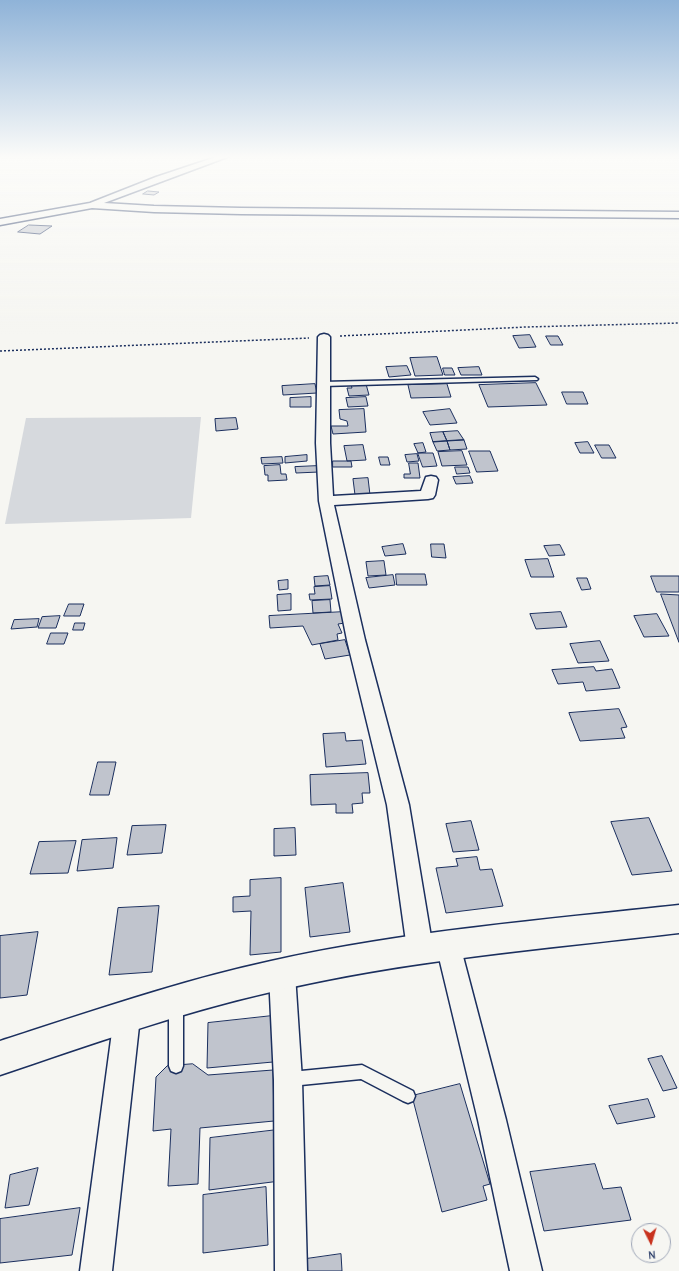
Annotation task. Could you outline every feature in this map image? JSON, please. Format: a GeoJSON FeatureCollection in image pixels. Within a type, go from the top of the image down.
{"type":"FeatureCollection","features":[{"type":"Feature","properties":{"kind":"street"},"geometry":{"type":"LineString","coordinates":[[0,222],[36,215]]}},
{"type":"Feature","properties":{"kind":"street"},"geometry":{"type":"LineString","coordinates":[[324,337],[323,384],[326,501],[356,640],[434,947],[492,1120],[526,1271]]}},
{"type":"Feature","properties":{"kind":"street"},"geometry":{"type":"LineString","coordinates":[[326,501],[428,495],[431,480]]}},
{"type":"Feature","properties":{"kind":"street"},"geometry":{"type":"LineString","coordinates":[[0,1058],[176,1002],[282,974],[434,947],[679,919]]}},
{"type":"Feature","properties":{"kind":"street"},"geometry":{"type":"LineString","coordinates":[[282,974],[288,1080],[291,1271]]}},
{"type":"Feature","properties":{"kind":"street"},"geometry":{"type":"LineString","coordinates":[[96,1271],[127,1017]]}},
{"type":"Feature","properties":{"kind":"lane"},"geometry":{"type":"LineString","coordinates":[[323,384],[535,379]]}},
{"type":"Feature","properties":{"kind":"lane"},"geometry":{"type":"LineString","coordinates":[[176,1002],[176,1066]]}},
{"type":"Feature","properties":{"kind":"lane"},"geometry":{"type":"LineString","coordinates":[[288,1080],[362,1072],[408,1096]]}},
{"type":"Feature","properties":{"kind":"path"},"geometry":{"type":"LineString","coordinates":[[0,351],[526,327],[679,324]]}},
{"type":"Feature","properties":{"kind":"shaded area"},"geometry":{"type":"Polygon","coordinates":[[[201,417],[191,518],[5,524],[26,418],[201,417]]]}},
{"type":"Feature","properties":{"kind":"building"},"geometry":{"type":"Polygon","coordinates":[[[29,225],[52,226],[40,234],[18,232],[29,225]]]}},
{"type":"Feature","properties":{"kind":"building"},"geometry":{"type":"Polygon","coordinates":[[[530,335],[536,347],[519,348],[513,336],[530,335]]]}},
{"type":"Feature","properties":{"kind":"building"},"geometry":{"type":"Polygon","coordinates":[[[546,336],[558,336],[563,345],[551,345],[546,336]]]}},
{"type":"Feature","properties":{"kind":"building"},"geometry":{"type":"Polygon","coordinates":[[[437,357],[443,375],[415,376],[410,358],[437,357]]]}},
{"type":"Feature","properties":{"kind":"building"},"geometry":{"type":"Polygon","coordinates":[[[407,366],[411,375],[389,377],[386,367],[407,366]]]}},
{"type":"Feature","properties":{"kind":"building"},"geometry":{"type":"Polygon","coordinates":[[[479,367],[482,375],[461,375],[458,368],[479,367]]]}},
{"type":"Feature","properties":{"kind":"building"},"geometry":{"type":"Polygon","coordinates":[[[443,368],[452,368],[455,375],[445,375],[443,368]]]}},
{"type":"Feature","properties":{"kind":"building"},"geometry":{"type":"Polygon","coordinates":[[[536,383],[547,405],[488,407],[479,385],[536,383]]]}},
{"type":"Feature","properties":{"kind":"building"},"geometry":{"type":"Polygon","coordinates":[[[315,384],[317,393],[283,395],[282,386],[315,384]]]}},
{"type":"Feature","properties":{"kind":"building"},"geometry":{"type":"Polygon","coordinates":[[[366,384],[369,395],[349,396],[347,388],[352,388],[351,385],[366,384]]]}},
{"type":"Feature","properties":{"kind":"building"},"geometry":{"type":"Polygon","coordinates":[[[447,384],[451,397],[411,398],[408,385],[447,384]]]}},
{"type":"Feature","properties":{"kind":"building"},"geometry":{"type":"Polygon","coordinates":[[[562,392],[583,392],[588,404],[567,404],[562,392]]]}},
{"type":"Feature","properties":{"kind":"building"},"geometry":{"type":"Polygon","coordinates":[[[311,397],[311,407],[290,407],[290,398],[311,397]]]}},
{"type":"Feature","properties":{"kind":"building"},"geometry":{"type":"Polygon","coordinates":[[[366,397],[368,406],[348,407],[346,398],[366,397]]]}},
{"type":"Feature","properties":{"kind":"building"},"geometry":{"type":"Polygon","coordinates":[[[364,409],[366,432],[333,434],[331,426],[348,426],[347,421],[340,419],[339,410],[364,409]]]}},
{"type":"Feature","properties":{"kind":"building"},"geometry":{"type":"Polygon","coordinates":[[[450,409],[457,423],[430,425],[423,412],[450,409]]]}},
{"type":"Feature","properties":{"kind":"building"},"geometry":{"type":"Polygon","coordinates":[[[236,418],[238,429],[216,431],[215,419],[236,418]]]}},
{"type":"Feature","properties":{"kind":"building"},"geometry":{"type":"Polygon","coordinates":[[[458,431],[464,440],[447,441],[443,432],[458,431]]]}},
{"type":"Feature","properties":{"kind":"building"},"geometry":{"type":"Polygon","coordinates":[[[443,432],[447,441],[433,442],[430,433],[443,432]]]}},
{"type":"Feature","properties":{"kind":"building"},"geometry":{"type":"Polygon","coordinates":[[[464,440],[467,449],[450,450],[447,441],[464,440]]]}},
{"type":"Feature","properties":{"kind":"building"},"geometry":{"type":"Polygon","coordinates":[[[447,441],[450,450],[437,451],[433,442],[447,441]]]}},
{"type":"Feature","properties":{"kind":"building"},"geometry":{"type":"Polygon","coordinates":[[[588,442],[594,453],[580,453],[575,443],[588,442]]]}},
{"type":"Feature","properties":{"kind":"building"},"geometry":{"type":"Polygon","coordinates":[[[423,443],[426,452],[418,453],[414,444],[423,443]]]}},
{"type":"Feature","properties":{"kind":"building"},"geometry":{"type":"Polygon","coordinates":[[[363,445],[366,460],[347,461],[344,446],[363,445]]]}},
{"type":"Feature","properties":{"kind":"building"},"geometry":{"type":"Polygon","coordinates":[[[595,445],[609,445],[616,458],[602,458],[595,445]]]}},
{"type":"Feature","properties":{"kind":"building"},"geometry":{"type":"Polygon","coordinates":[[[462,451],[467,465],[442,466],[438,452],[462,451]]]}},
{"type":"Feature","properties":{"kind":"building"},"geometry":{"type":"Polygon","coordinates":[[[469,451],[490,451],[498,471],[477,472],[469,451]]]}},
{"type":"Feature","properties":{"kind":"building"},"geometry":{"type":"Polygon","coordinates":[[[418,453],[433,453],[437,466],[423,467],[418,453]]]}},
{"type":"Feature","properties":{"kind":"building"},"geometry":{"type":"Polygon","coordinates":[[[417,454],[419,461],[407,462],[405,455],[417,454]]]}},
{"type":"Feature","properties":{"kind":"building"},"geometry":{"type":"Polygon","coordinates":[[[307,455],[307,461],[285,463],[285,457],[307,455]]]}},
{"type":"Feature","properties":{"kind":"building"},"geometry":{"type":"Polygon","coordinates":[[[282,457],[283,463],[262,464],[261,458],[282,457]]]}},
{"type":"Feature","properties":{"kind":"building"},"geometry":{"type":"Polygon","coordinates":[[[379,457],[388,457],[390,465],[381,465],[379,457]]]}},
{"type":"Feature","properties":{"kind":"building"},"geometry":{"type":"Polygon","coordinates":[[[333,461],[351,461],[352,467],[333,467],[333,461]]]}},
{"type":"Feature","properties":{"kind":"building"},"geometry":{"type":"Polygon","coordinates":[[[409,463],[418,463],[420,478],[404,478],[404,474],[410,474],[409,463]]]}},
{"type":"Feature","properties":{"kind":"building"},"geometry":{"type":"Polygon","coordinates":[[[280,465],[281,474],[286,474],[287,480],[268,481],[268,475],[265,475],[264,466],[280,465]]]}},
{"type":"Feature","properties":{"kind":"building"},"geometry":{"type":"Polygon","coordinates":[[[318,466],[319,472],[296,473],[295,467],[318,466]]]}},
{"type":"Feature","properties":{"kind":"building"},"geometry":{"type":"Polygon","coordinates":[[[455,467],[468,467],[470,473],[457,474],[455,467]]]}},
{"type":"Feature","properties":{"kind":"building"},"geometry":{"type":"Polygon","coordinates":[[[470,476],[473,483],[456,484],[453,477],[470,476]]]}},
{"type":"Feature","properties":{"kind":"building"},"geometry":{"type":"Polygon","coordinates":[[[368,478],[370,495],[355,495],[353,479],[368,478]]]}},
{"type":"Feature","properties":{"kind":"building"},"geometry":{"type":"Polygon","coordinates":[[[403,544],[406,554],[385,556],[382,547],[403,544]]]}},
{"type":"Feature","properties":{"kind":"building"},"geometry":{"type":"Polygon","coordinates":[[[431,544],[444,544],[446,558],[432,557],[431,544]]]}},
{"type":"Feature","properties":{"kind":"building"},"geometry":{"type":"Polygon","coordinates":[[[560,545],[565,555],[549,556],[544,546],[560,545]]]}},
{"type":"Feature","properties":{"kind":"building"},"geometry":{"type":"Polygon","coordinates":[[[548,559],[554,577],[531,577],[525,560],[548,559]]]}},
{"type":"Feature","properties":{"kind":"building"},"geometry":{"type":"Polygon","coordinates":[[[384,561],[386,575],[368,576],[366,562],[384,561]]]}},
{"type":"Feature","properties":{"kind":"building"},"geometry":{"type":"Polygon","coordinates":[[[396,574],[425,574],[427,585],[397,585],[396,574]]]}},
{"type":"Feature","properties":{"kind":"building"},"geometry":{"type":"Polygon","coordinates":[[[393,575],[395,585],[369,588],[366,578],[393,575]]]}},
{"type":"Feature","properties":{"kind":"building"},"geometry":{"type":"Polygon","coordinates":[[[328,576],[330,585],[315,586],[314,577],[328,576]]]}},
{"type":"Feature","properties":{"kind":"building"},"geometry":{"type":"Polygon","coordinates":[[[651,576],[679,576],[679,592],[657,592],[651,576]]]}},
{"type":"Feature","properties":{"kind":"building"},"geometry":{"type":"Polygon","coordinates":[[[577,578],[587,578],[591,589],[582,590],[577,578]]]}},
{"type":"Feature","properties":{"kind":"building"},"geometry":{"type":"Polygon","coordinates":[[[288,580],[288,589],[279,590],[278,581],[288,580]]]}},
{"type":"Feature","properties":{"kind":"building"},"geometry":{"type":"Polygon","coordinates":[[[330,586],[332,599],[310,600],[309,594],[315,594],[314,587],[330,586]]]}},
{"type":"Feature","properties":{"kind":"building"},"geometry":{"type":"Polygon","coordinates":[[[291,594],[291,610],[278,611],[277,595],[291,594]]]}},
{"type":"Feature","properties":{"kind":"building"},"geometry":{"type":"Polygon","coordinates":[[[661,594],[679,595],[679,642],[661,594]]]}},
{"type":"Feature","properties":{"kind":"building"},"geometry":{"type":"Polygon","coordinates":[[[330,600],[331,612],[313,613],[312,601],[330,600]]]}},
{"type":"Feature","properties":{"kind":"building"},"geometry":{"type":"Polygon","coordinates":[[[69,604],[84,604],[80,616],[64,616],[69,604]]]}},
{"type":"Feature","properties":{"kind":"building"},"geometry":{"type":"Polygon","coordinates":[[[344,612],[345,623],[338,624],[342,633],[337,634],[338,640],[312,645],[303,626],[270,628],[269,616],[344,612]]]}},
{"type":"Feature","properties":{"kind":"building"},"geometry":{"type":"Polygon","coordinates":[[[561,612],[567,627],[536,629],[530,614],[561,612]]]}},
{"type":"Feature","properties":{"kind":"building"},"geometry":{"type":"Polygon","coordinates":[[[657,614],[669,636],[644,637],[634,616],[657,614]]]}},
{"type":"Feature","properties":{"kind":"building"},"geometry":{"type":"Polygon","coordinates":[[[60,616],[56,628],[38,628],[42,617],[60,616]]]}},
{"type":"Feature","properties":{"kind":"building"},"geometry":{"type":"Polygon","coordinates":[[[39,619],[37,627],[11,629],[14,620],[39,619]]]}},
{"type":"Feature","properties":{"kind":"building"},"geometry":{"type":"Polygon","coordinates":[[[75,623],[85,623],[83,630],[73,630],[75,623]]]}},
{"type":"Feature","properties":{"kind":"building"},"geometry":{"type":"Polygon","coordinates":[[[51,633],[68,633],[64,644],[47,644],[51,633]]]}},
{"type":"Feature","properties":{"kind":"building"},"geometry":{"type":"Polygon","coordinates":[[[345,640],[350,655],[325,659],[320,644],[345,640]]]}},
{"type":"Feature","properties":{"kind":"building"},"geometry":{"type":"Polygon","coordinates":[[[600,641],[609,661],[578,663],[570,644],[600,641]]]}},
{"type":"Feature","properties":{"kind":"building"},"geometry":{"type":"Polygon","coordinates":[[[594,667],[596,671],[612,669],[620,688],[586,691],[583,682],[558,684],[552,670],[594,667]]]}},
{"type":"Feature","properties":{"kind":"building"},"geometry":{"type":"Polygon","coordinates":[[[619,709],[627,727],[621,728],[625,738],[580,741],[569,713],[619,709]]]}},
{"type":"Feature","properties":{"kind":"building"},"geometry":{"type":"Polygon","coordinates":[[[345,733],[346,741],[362,740],[366,764],[326,767],[323,734],[345,733]]]}},
{"type":"Feature","properties":{"kind":"building"},"geometry":{"type":"Polygon","coordinates":[[[98,762],[116,762],[109,795],[90,795],[98,762]]]}},
{"type":"Feature","properties":{"kind":"building"},"geometry":{"type":"Polygon","coordinates":[[[368,773],[370,793],[362,793],[363,803],[352,804],[353,813],[336,813],[336,804],[311,805],[310,775],[368,773]]]}},
{"type":"Feature","properties":{"kind":"building"},"geometry":{"type":"Polygon","coordinates":[[[649,818],[672,871],[632,875],[611,822],[649,818]]]}},
{"type":"Feature","properties":{"kind":"building"},"geometry":{"type":"Polygon","coordinates":[[[471,821],[479,850],[453,852],[446,824],[471,821]]]}},
{"type":"Feature","properties":{"kind":"building"},"geometry":{"type":"Polygon","coordinates":[[[166,825],[162,853],[127,855],[132,826],[166,825]]]}},
{"type":"Feature","properties":{"kind":"building"},"geometry":{"type":"Polygon","coordinates":[[[295,828],[296,855],[274,856],[274,829],[295,828]]]}},
{"type":"Feature","properties":{"kind":"building"},"geometry":{"type":"Polygon","coordinates":[[[117,838],[113,868],[77,871],[82,840],[117,838]]]}},
{"type":"Feature","properties":{"kind":"building"},"geometry":{"type":"Polygon","coordinates":[[[76,841],[68,873],[30,874],[39,842],[76,841]]]}},
{"type":"Feature","properties":{"kind":"building"},"geometry":{"type":"Polygon","coordinates":[[[477,857],[480,870],[492,869],[503,906],[446,913],[436,868],[458,866],[456,859],[477,857]]]}},
{"type":"Feature","properties":{"kind":"building"},"geometry":{"type":"Polygon","coordinates":[[[281,878],[281,952],[250,955],[251,911],[233,912],[233,897],[250,896],[250,880],[281,878]]]}},
{"type":"Feature","properties":{"kind":"building"},"geometry":{"type":"Polygon","coordinates":[[[343,883],[350,932],[310,937],[305,888],[343,883]]]}},
{"type":"Feature","properties":{"kind":"building"},"geometry":{"type":"Polygon","coordinates":[[[159,906],[152,972],[109,975],[118,908],[159,906]]]}},
{"type":"Feature","properties":{"kind":"building"},"geometry":{"type":"Polygon","coordinates":[[[38,932],[27,995],[0,998],[0,936],[38,932]]]}},
{"type":"Feature","properties":{"kind":"building"},"geometry":{"type":"Polygon","coordinates":[[[272,1016],[273,1062],[207,1068],[208,1023],[272,1016]]]}},
{"type":"Feature","properties":{"kind":"building"},"geometry":{"type":"Polygon","coordinates":[[[662,1056],[677,1088],[663,1091],[648,1059],[662,1056]]]}},
{"type":"Feature","properties":{"kind":"building"},"geometry":{"type":"Polygon","coordinates":[[[193,1064],[208,1075],[273,1070],[274,1121],[200,1128],[198,1184],[168,1186],[171,1129],[153,1131],[156,1077],[167,1066],[193,1064]]]}},
{"type":"Feature","properties":{"kind":"building"},"geometry":{"type":"Polygon","coordinates":[[[460,1084],[490,1184],[483,1186],[487,1200],[442,1212],[412,1096],[460,1084]]]}},
{"type":"Feature","properties":{"kind":"building"},"geometry":{"type":"Polygon","coordinates":[[[648,1099],[655,1117],[617,1124],[609,1106],[648,1099]]]}},
{"type":"Feature","properties":{"kind":"building"},"geometry":{"type":"Polygon","coordinates":[[[277,1130],[280,1181],[209,1190],[210,1138],[277,1130]]]}},
{"type":"Feature","properties":{"kind":"building"},"geometry":{"type":"Polygon","coordinates":[[[595,1164],[603,1189],[621,1187],[631,1220],[544,1231],[530,1172],[595,1164]]]}},
{"type":"Feature","properties":{"kind":"building"},"geometry":{"type":"Polygon","coordinates":[[[38,1168],[29,1205],[5,1208],[10,1175],[38,1168]]]}},
{"type":"Feature","properties":{"kind":"building"},"geometry":{"type":"Polygon","coordinates":[[[266,1187],[268,1245],[203,1253],[203,1195],[266,1187]]]}},
{"type":"Feature","properties":{"kind":"building"},"geometry":{"type":"Polygon","coordinates":[[[80,1208],[72,1255],[0,1263],[0,1219],[80,1208]]]}},
{"type":"Feature","properties":{"kind":"building"},"geometry":{"type":"Polygon","coordinates":[[[341,1254],[342,1271],[307,1271],[306,1259],[341,1254]]]}}]}
